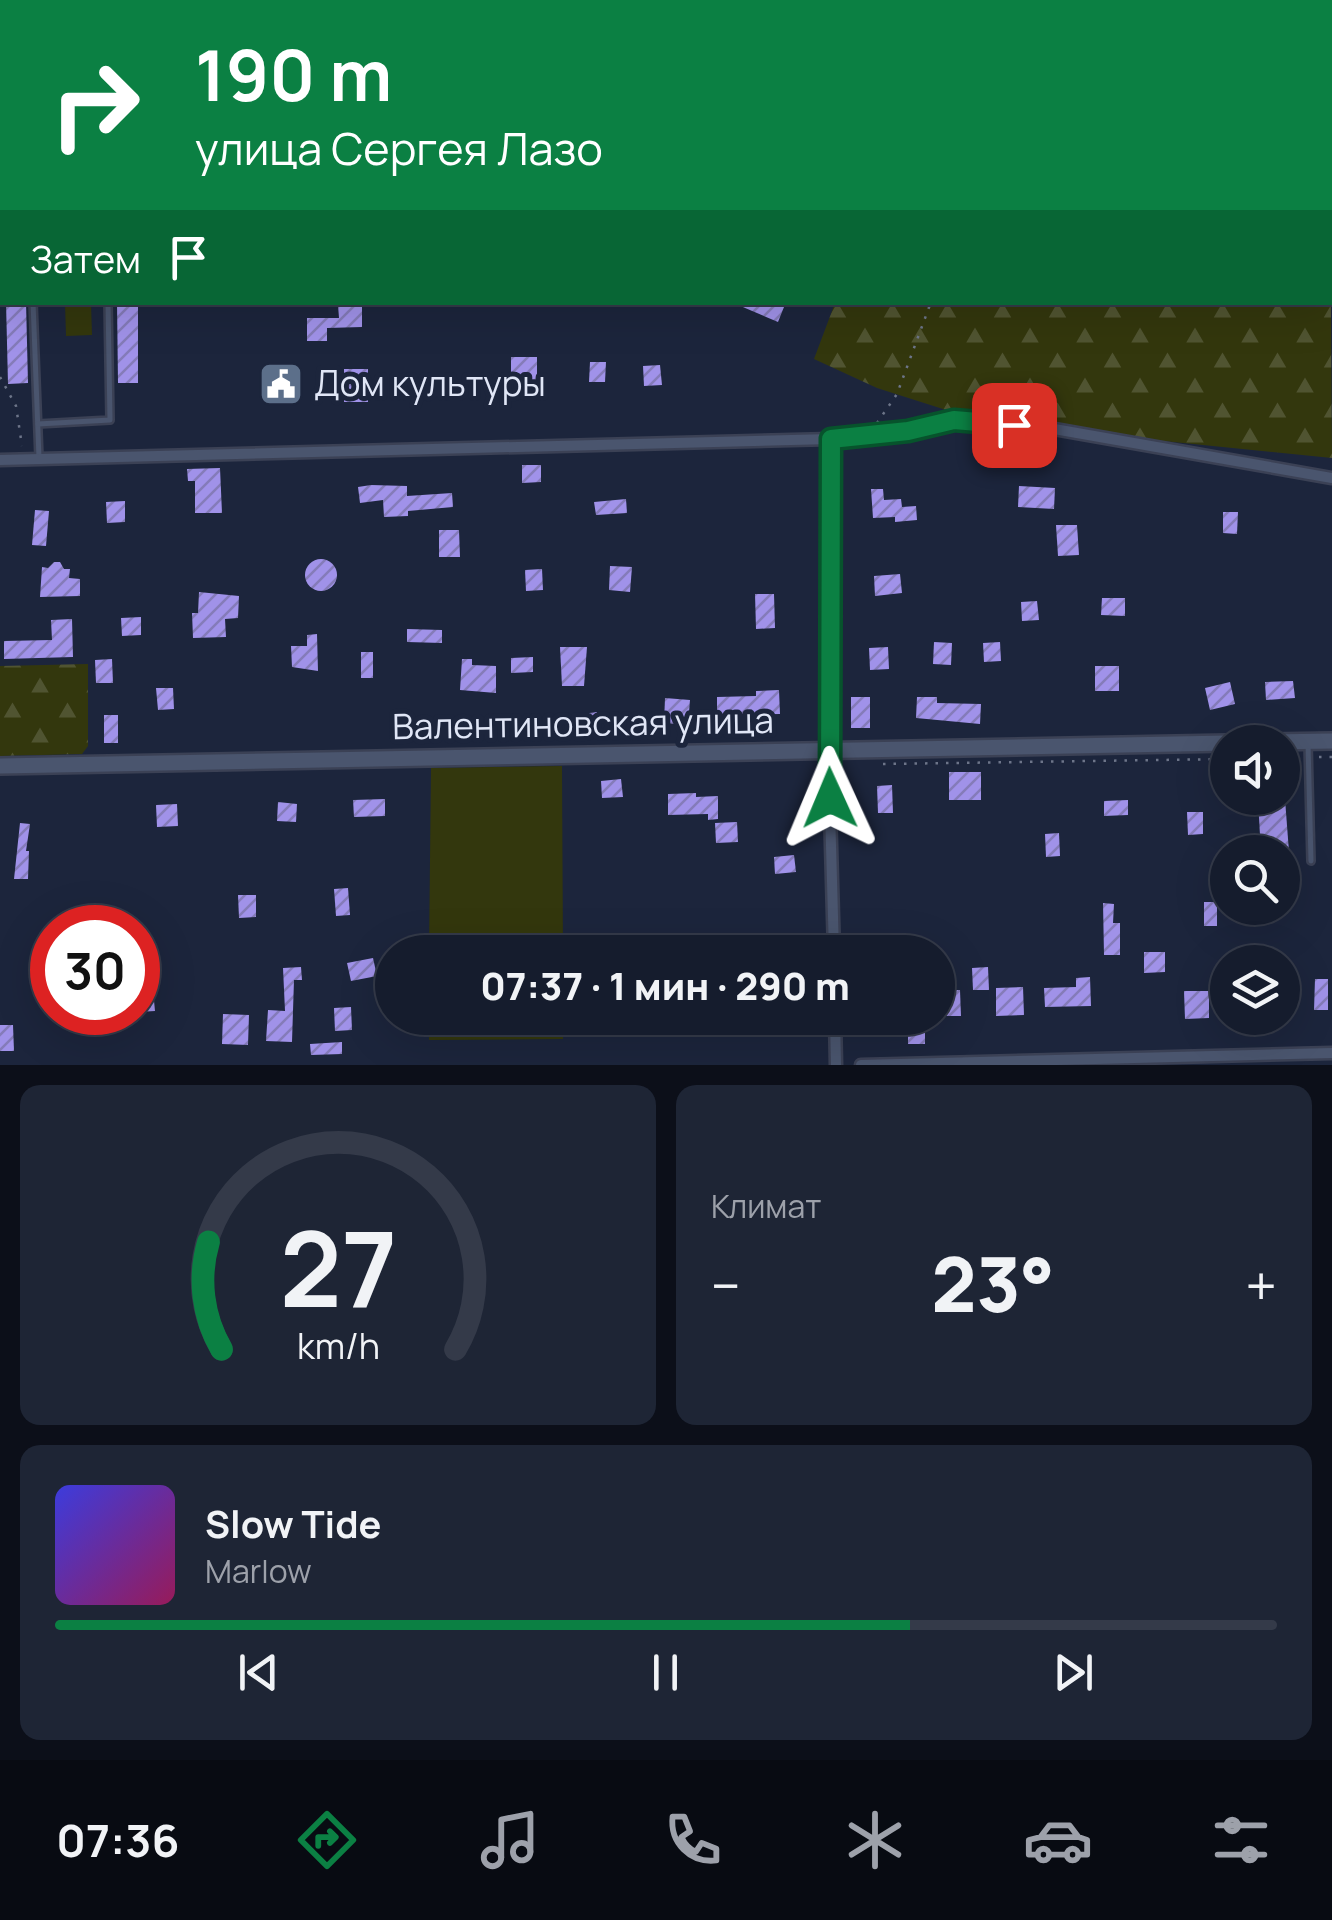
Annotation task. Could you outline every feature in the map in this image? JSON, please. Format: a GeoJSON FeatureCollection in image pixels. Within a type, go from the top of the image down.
{"type":"FeatureCollection","features":[{"type":"Feature","properties":{"kind":"main road"},"geometry":{"type":"LineString","coordinates":[[1300,742],[1332,742]]}},
{"type":"Feature","properties":{"kind":"main road","name":"Валентиновская улица"},"geometry":{"type":"LineString","coordinates":[[0,766],[1210,743]]}},
{"type":"Feature","properties":{"kind":"street"},"geometry":{"type":"LineString","coordinates":[[0,460],[860,438],[954,420],[1026,426],[1332,478]]}},
{"type":"Feature","properties":{"kind":"street"},"geometry":{"type":"LineString","coordinates":[[831,439],[828,750],[833,935]]}},
{"type":"Feature","properties":{"kind":"street"},"geometry":{"type":"LineString","coordinates":[[835,1035],[836,1065]]}},
{"type":"Feature","properties":{"kind":"street"},"geometry":{"type":"LineString","coordinates":[[860,1065],[1332,1053]]}},
{"type":"Feature","properties":{"kind":"lane"},"geometry":{"type":"LineString","coordinates":[[33,305],[39,458]]}},
{"type":"Feature","properties":{"kind":"lane"},"geometry":{"type":"LineString","coordinates":[[38,424],[110,420],[108,305]]}},
{"type":"Feature","properties":{"kind":"lane"},"geometry":{"type":"LineString","coordinates":[[1308,742],[1311,861]]}},
{"type":"Feature","properties":{"kind":"path"},"geometry":{"type":"LineString","coordinates":[[860,438],[882,419],[897,394],[931,305]]}},
{"type":"Feature","properties":{"kind":"path"},"geometry":{"type":"LineString","coordinates":[[0,377],[16,406],[23,459]]}},
{"type":"Feature","properties":{"kind":"path"},"geometry":{"type":"LineString","coordinates":[[872,761],[890,766],[1210,759]]}},
{"type":"Feature","properties":{"kind":"green space"},"geometry":{"type":"Polygon","coordinates":[[[65,305],[91,305],[92,335],[66,336],[65,305]]]}},
{"type":"Feature","properties":{"kind":"green space"},"geometry":{"type":"Polygon","coordinates":[[[834,305],[1331,305],[1332,458],[987,423],[877,388],[814,359],[834,305]]]}},
{"type":"Feature","properties":{"kind":"green space"},"geometry":{"type":"Polygon","coordinates":[[[88,664],[88,746],[82,754],[0,756],[0,666],[88,664]]]}},
{"type":"Feature","properties":{"kind":"green space"},"geometry":{"type":"Polygon","coordinates":[[[562,766],[563,935],[429,935],[431,768],[562,766]]]}},
{"type":"Feature","properties":{"kind":"green space"},"geometry":{"type":"Polygon","coordinates":[[[429,1035],[563,1035],[563,1039],[429,1040],[429,1035]]]}},
{"type":"Feature","properties":{"kind":"building"},"geometry":{"type":"Polygon","coordinates":[[[6,305],[26,305],[28,383],[8,384],[6,305]]]}},
{"type":"Feature","properties":{"kind":"building"},"geometry":{"type":"Polygon","coordinates":[[[117,305],[138,305],[138,383],[118,383],[117,305]]]}},
{"type":"Feature","properties":{"kind":"building"},"geometry":{"type":"Polygon","coordinates":[[[338,305],[362,305],[362,327],[327,328],[327,341],[307,341],[307,318],[339,318],[338,305]]]}},
{"type":"Feature","properties":{"kind":"building"},"geometry":{"type":"Polygon","coordinates":[[[738,305],[785,305],[778,322],[738,305]]]}},
{"type":"Feature","properties":{"kind":"building"},"geometry":{"type":"Polygon","coordinates":[[[511,357],[537,357],[537,384],[511,384],[511,357]]]}},
{"type":"Feature","properties":{"kind":"building"},"geometry":{"type":"Polygon","coordinates":[[[590,362],[606,362],[605,382],[589,382],[590,362]]]}},
{"type":"Feature","properties":{"kind":"building"},"geometry":{"type":"Polygon","coordinates":[[[660,365],[662,385],[644,386],[643,366],[660,365]]]}},
{"type":"Feature","properties":{"kind":"building"},"geometry":{"type":"Polygon","coordinates":[[[344,369],[368,369],[368,402],[344,402],[344,369]]]}},
{"type":"Feature","properties":{"kind":"building","name":"Дом культуры"},"geometry":{"type":"Polygon","coordinates":[[[290,371],[292,396],[273,398],[271,373],[290,371]]]}},
{"type":"Feature","properties":{"kind":"building"},"geometry":{"type":"Polygon","coordinates":[[[522,465],[541,465],[541,482],[522,483],[522,465]]]}},
{"type":"Feature","properties":{"kind":"building"},"geometry":{"type":"Polygon","coordinates":[[[220,468],[222,513],[195,513],[195,481],[188,481],[187,469],[220,468]]]}},
{"type":"Feature","properties":{"kind":"building"},"geometry":{"type":"Polygon","coordinates":[[[407,486],[407,496],[452,493],[453,507],[384,517],[383,500],[360,503],[358,487],[407,486]]]}},
{"type":"Feature","properties":{"kind":"building"},"geometry":{"type":"Polygon","coordinates":[[[1019,486],[1055,488],[1054,509],[1018,507],[1019,486]]]}},
{"type":"Feature","properties":{"kind":"building"},"geometry":{"type":"Polygon","coordinates":[[[871,489],[883,489],[884,500],[901,499],[902,507],[916,506],[917,520],[873,518],[871,489]]]}},
{"type":"Feature","properties":{"kind":"building"},"geometry":{"type":"Polygon","coordinates":[[[626,499],[627,513],[596,515],[594,502],[626,499]]]}},
{"type":"Feature","properties":{"kind":"building"},"geometry":{"type":"Polygon","coordinates":[[[125,501],[125,522],[107,523],[106,502],[125,501]]]}},
{"type":"Feature","properties":{"kind":"building"},"geometry":{"type":"Polygon","coordinates":[[[35,510],[49,511],[46,546],[32,545],[35,510]]]}},
{"type":"Feature","properties":{"kind":"building"},"geometry":{"type":"Polygon","coordinates":[[[1223,512],[1238,512],[1237,534],[1223,533],[1223,512]]]}},
{"type":"Feature","properties":{"kind":"building"},"geometry":{"type":"Polygon","coordinates":[[[1056,525],[1077,525],[1079,555],[1058,556],[1056,525]]]}},
{"type":"Feature","properties":{"kind":"building"},"geometry":{"type":"Polygon","coordinates":[[[439,530],[459,530],[460,557],[439,557],[439,530]]]}},
{"type":"Feature","properties":{"kind":"building"},"geometry":{"type":"Polygon","coordinates":[[[321,559],[332,564],[337,575],[332,586],[321,591],[310,586],[305,575],[310,564],[321,559]]]}},
{"type":"Feature","properties":{"kind":"building"},"geometry":{"type":"Polygon","coordinates":[[[54,562],[70,569],[69,578],[80,579],[80,596],[40,597],[42,567],[48,568],[54,562]]]}},
{"type":"Feature","properties":{"kind":"building"},"geometry":{"type":"Polygon","coordinates":[[[610,566],[632,567],[630,592],[609,590],[610,566]]]}},
{"type":"Feature","properties":{"kind":"building"},"geometry":{"type":"Polygon","coordinates":[[[542,569],[543,590],[526,591],[525,570],[542,569]]]}},
{"type":"Feature","properties":{"kind":"building"},"geometry":{"type":"Polygon","coordinates":[[[900,574],[902,593],[875,596],[874,576],[900,574]]]}},
{"type":"Feature","properties":{"kind":"building"},"geometry":{"type":"Polygon","coordinates":[[[199,592],[239,596],[238,618],[225,619],[226,637],[193,638],[192,613],[198,613],[199,592]]]}},
{"type":"Feature","properties":{"kind":"building"},"geometry":{"type":"Polygon","coordinates":[[[755,594],[774,594],[775,628],[756,629],[755,594]]]}},
{"type":"Feature","properties":{"kind":"building"},"geometry":{"type":"Polygon","coordinates":[[[1102,598],[1125,598],[1125,616],[1101,615],[1102,598]]]}},
{"type":"Feature","properties":{"kind":"building"},"geometry":{"type":"Polygon","coordinates":[[[1037,601],[1039,620],[1022,621],[1021,602],[1037,601]]]}},
{"type":"Feature","properties":{"kind":"building"},"geometry":{"type":"Polygon","coordinates":[[[141,617],[141,635],[122,636],[121,618],[141,617]]]}},
{"type":"Feature","properties":{"kind":"building"},"geometry":{"type":"Polygon","coordinates":[[[72,619],[73,657],[4,659],[4,641],[52,640],[51,620],[72,619]]]}},
{"type":"Feature","properties":{"kind":"building"},"geometry":{"type":"Polygon","coordinates":[[[407,629],[442,630],[442,643],[407,642],[407,629]]]}},
{"type":"Feature","properties":{"kind":"building"},"geometry":{"type":"Polygon","coordinates":[[[317,634],[318,671],[292,667],[291,646],[307,646],[307,635],[317,634]]]}},
{"type":"Feature","properties":{"kind":"building"},"geometry":{"type":"Polygon","coordinates":[[[934,642],[952,643],[951,665],[933,664],[934,642]]]}},
{"type":"Feature","properties":{"kind":"building"},"geometry":{"type":"Polygon","coordinates":[[[1000,642],[1001,661],[984,662],[983,643],[1000,642]]]}},
{"type":"Feature","properties":{"kind":"building"},"geometry":{"type":"Polygon","coordinates":[[[560,647],[587,647],[584,686],[562,686],[560,647]]]}},
{"type":"Feature","properties":{"kind":"building"},"geometry":{"type":"Polygon","coordinates":[[[888,647],[889,669],[870,670],[869,648],[888,647]]]}},
{"type":"Feature","properties":{"kind":"building"},"geometry":{"type":"Polygon","coordinates":[[[361,652],[373,652],[373,678],[361,678],[361,652]]]}},
{"type":"Feature","properties":{"kind":"building"},"geometry":{"type":"Polygon","coordinates":[[[533,657],[533,672],[511,673],[511,658],[533,657]]]}},
{"type":"Feature","properties":{"kind":"building"},"geometry":{"type":"Polygon","coordinates":[[[112,659],[113,683],[96,683],[95,660],[112,659]]]}},
{"type":"Feature","properties":{"kind":"building"},"geometry":{"type":"Polygon","coordinates":[[[462,659],[472,659],[472,665],[496,666],[496,693],[460,690],[462,659]]]}},
{"type":"Feature","properties":{"kind":"building"},"geometry":{"type":"Polygon","coordinates":[[[1095,666],[1119,666],[1119,691],[1095,691],[1095,666]]]}},
{"type":"Feature","properties":{"kind":"building"},"geometry":{"type":"Polygon","coordinates":[[[1293,681],[1295,698],[1266,700],[1265,682],[1293,681]]]}},
{"type":"Feature","properties":{"kind":"building"},"geometry":{"type":"Polygon","coordinates":[[[1230,682],[1235,704],[1210,710],[1205,688],[1230,682]]]}},
{"type":"Feature","properties":{"kind":"building"},"geometry":{"type":"Polygon","coordinates":[[[156,688],[173,688],[174,709],[158,710],[156,688]]]}},
{"type":"Feature","properties":{"kind":"building"},"geometry":{"type":"Polygon","coordinates":[[[779,690],[780,714],[717,715],[717,697],[756,696],[756,691],[779,690]]]}},
{"type":"Feature","properties":{"kind":"building"},"geometry":{"type":"Polygon","coordinates":[[[851,697],[870,697],[870,728],[851,728],[851,697]]]}},
{"type":"Feature","properties":{"kind":"building"},"geometry":{"type":"Polygon","coordinates":[[[917,697],[937,697],[937,703],[981,704],[980,724],[916,718],[917,697]]]}},
{"type":"Feature","properties":{"kind":"building"},"geometry":{"type":"Polygon","coordinates":[[[665,698],[690,700],[688,725],[664,723],[665,698]]]}},
{"type":"Feature","properties":{"kind":"building"},"geometry":{"type":"Polygon","coordinates":[[[597,712],[599,736],[585,738],[582,714],[597,712]]]}},
{"type":"Feature","properties":{"kind":"building"},"geometry":{"type":"Polygon","coordinates":[[[104,715],[118,715],[118,743],[104,743],[104,715]]]}},
{"type":"Feature","properties":{"kind":"building"},"geometry":{"type":"Polygon","coordinates":[[[949,772],[981,772],[981,800],[949,800],[949,772]]]}},
{"type":"Feature","properties":{"kind":"building"},"geometry":{"type":"Polygon","coordinates":[[[621,779],[623,797],[602,798],[601,781],[621,779]]]}},
{"type":"Feature","properties":{"kind":"building"},"geometry":{"type":"Polygon","coordinates":[[[892,785],[893,813],[878,813],[877,786],[892,785]]]}},
{"type":"Feature","properties":{"kind":"building"},"geometry":{"type":"Polygon","coordinates":[[[696,793],[696,797],[718,796],[718,819],[708,820],[708,814],[668,815],[668,794],[696,793]]]}},
{"type":"Feature","properties":{"kind":"building"},"geometry":{"type":"Polygon","coordinates":[[[385,799],[385,816],[354,817],[353,800],[385,799]]]}},
{"type":"Feature","properties":{"kind":"building"},"geometry":{"type":"Polygon","coordinates":[[[1128,800],[1128,815],[1104,816],[1104,801],[1128,800]]]}},
{"type":"Feature","properties":{"kind":"building"},"geometry":{"type":"Polygon","coordinates":[[[278,802],[297,804],[296,822],[277,821],[278,802]]]}},
{"type":"Feature","properties":{"kind":"building"},"geometry":{"type":"Polygon","coordinates":[[[177,804],[178,826],[157,827],[156,805],[177,804]]]}},
{"type":"Feature","properties":{"kind":"building"},"geometry":{"type":"Polygon","coordinates":[[[1187,812],[1203,812],[1203,834],[1188,835],[1187,812]]]}},
{"type":"Feature","properties":{"kind":"building"},"geometry":{"type":"Polygon","coordinates":[[[1259,815],[1286,815],[1288,835],[1260,835],[1259,815]]]}},
{"type":"Feature","properties":{"kind":"building"},"geometry":{"type":"Polygon","coordinates":[[[737,822],[738,842],[716,843],[715,823],[737,822]]]}},
{"type":"Feature","properties":{"kind":"building"},"geometry":{"type":"Polygon","coordinates":[[[20,823],[30,824],[26,851],[28,879],[14,879],[20,823]]]}},
{"type":"Feature","properties":{"kind":"building"},"geometry":{"type":"Polygon","coordinates":[[[1059,833],[1060,856],[1046,857],[1045,834],[1059,833]]]}},
{"type":"Feature","properties":{"kind":"building"},"geometry":{"type":"Polygon","coordinates":[[[794,855],[796,872],[775,874],[774,857],[794,855]]]}},
{"type":"Feature","properties":{"kind":"building"},"geometry":{"type":"Polygon","coordinates":[[[348,888],[350,915],[336,916],[334,889],[348,888]]]}},
{"type":"Feature","properties":{"kind":"building"},"geometry":{"type":"Polygon","coordinates":[[[238,895],[256,895],[256,917],[239,918],[238,895]]]}},
{"type":"Feature","properties":{"kind":"building"},"geometry":{"type":"Polygon","coordinates":[[[1204,902],[1210,902],[1210,925],[1217,926],[1204,926],[1204,902]]]}},
{"type":"Feature","properties":{"kind":"building"},"geometry":{"type":"Polygon","coordinates":[[[1103,903],[1114,904],[1113,923],[1120,923],[1120,955],[1104,955],[1103,903]]]}},
{"type":"Feature","properties":{"kind":"building"},"geometry":{"type":"Polygon","coordinates":[[[1144,952],[1165,952],[1165,972],[1144,973],[1144,952]]]}},
{"type":"Feature","properties":{"kind":"building"},"geometry":{"type":"Polygon","coordinates":[[[373,958],[375,976],[351,981],[347,963],[373,958]]]}},
{"type":"Feature","properties":{"kind":"building"},"geometry":{"type":"Polygon","coordinates":[[[301,967],[302,980],[294,980],[292,1042],[266,1041],[268,1010],[285,1011],[283,968],[301,967]]]}},
{"type":"Feature","properties":{"kind":"building"},"geometry":{"type":"Polygon","coordinates":[[[988,967],[989,990],[973,990],[972,968],[988,967]]]}},
{"type":"Feature","properties":{"kind":"building"},"geometry":{"type":"Polygon","coordinates":[[[1090,977],[1091,1006],[1045,1007],[1044,988],[1076,987],[1076,978],[1090,977]]]}},
{"type":"Feature","properties":{"kind":"building"},"geometry":{"type":"Polygon","coordinates":[[[1315,979],[1328,979],[1328,1010],[1314,1010],[1315,979]]]}},
{"type":"Feature","properties":{"kind":"building"},"geometry":{"type":"Polygon","coordinates":[[[1023,987],[1024,1015],[996,1016],[996,988],[1023,987]]]}},
{"type":"Feature","properties":{"kind":"building"},"geometry":{"type":"Polygon","coordinates":[[[955,990],[960,990],[961,1016],[955,1016],[955,990]]]}},
{"type":"Feature","properties":{"kind":"building"},"geometry":{"type":"Polygon","coordinates":[[[1184,991],[1209,991],[1209,1018],[1185,1019],[1184,991]]]}},
{"type":"Feature","properties":{"kind":"building"},"geometry":{"type":"Polygon","coordinates":[[[351,1007],[352,1030],[335,1031],[334,1008],[351,1007]]]}},
{"type":"Feature","properties":{"kind":"building"},"geometry":{"type":"Polygon","coordinates":[[[223,1014],[249,1015],[248,1045],[222,1044],[223,1014]]]}},
{"type":"Feature","properties":{"kind":"building"},"geometry":{"type":"Polygon","coordinates":[[[0,1025],[13,1025],[14,1051],[0,1051],[0,1025]]]}},
{"type":"Feature","properties":{"kind":"building"},"geometry":{"type":"Polygon","coordinates":[[[908,1035],[925,1035],[925,1044],[908,1044],[908,1035]]]}},
{"type":"Feature","properties":{"kind":"building"},"geometry":{"type":"Polygon","coordinates":[[[342,1042],[342,1054],[311,1055],[310,1044],[342,1042]]]}},
{"type":"Feature","properties":{"kind":"place","name":"Дом культуры"},"geometry":{"type":"Point","coordinates":[281,384]}},
{"type":"Feature","properties":{"kind":"route"},"geometry":{"type":"LineString","coordinates":[[830,798],[831,439],[908,431],[954,420],[1014,425]]}}]}
